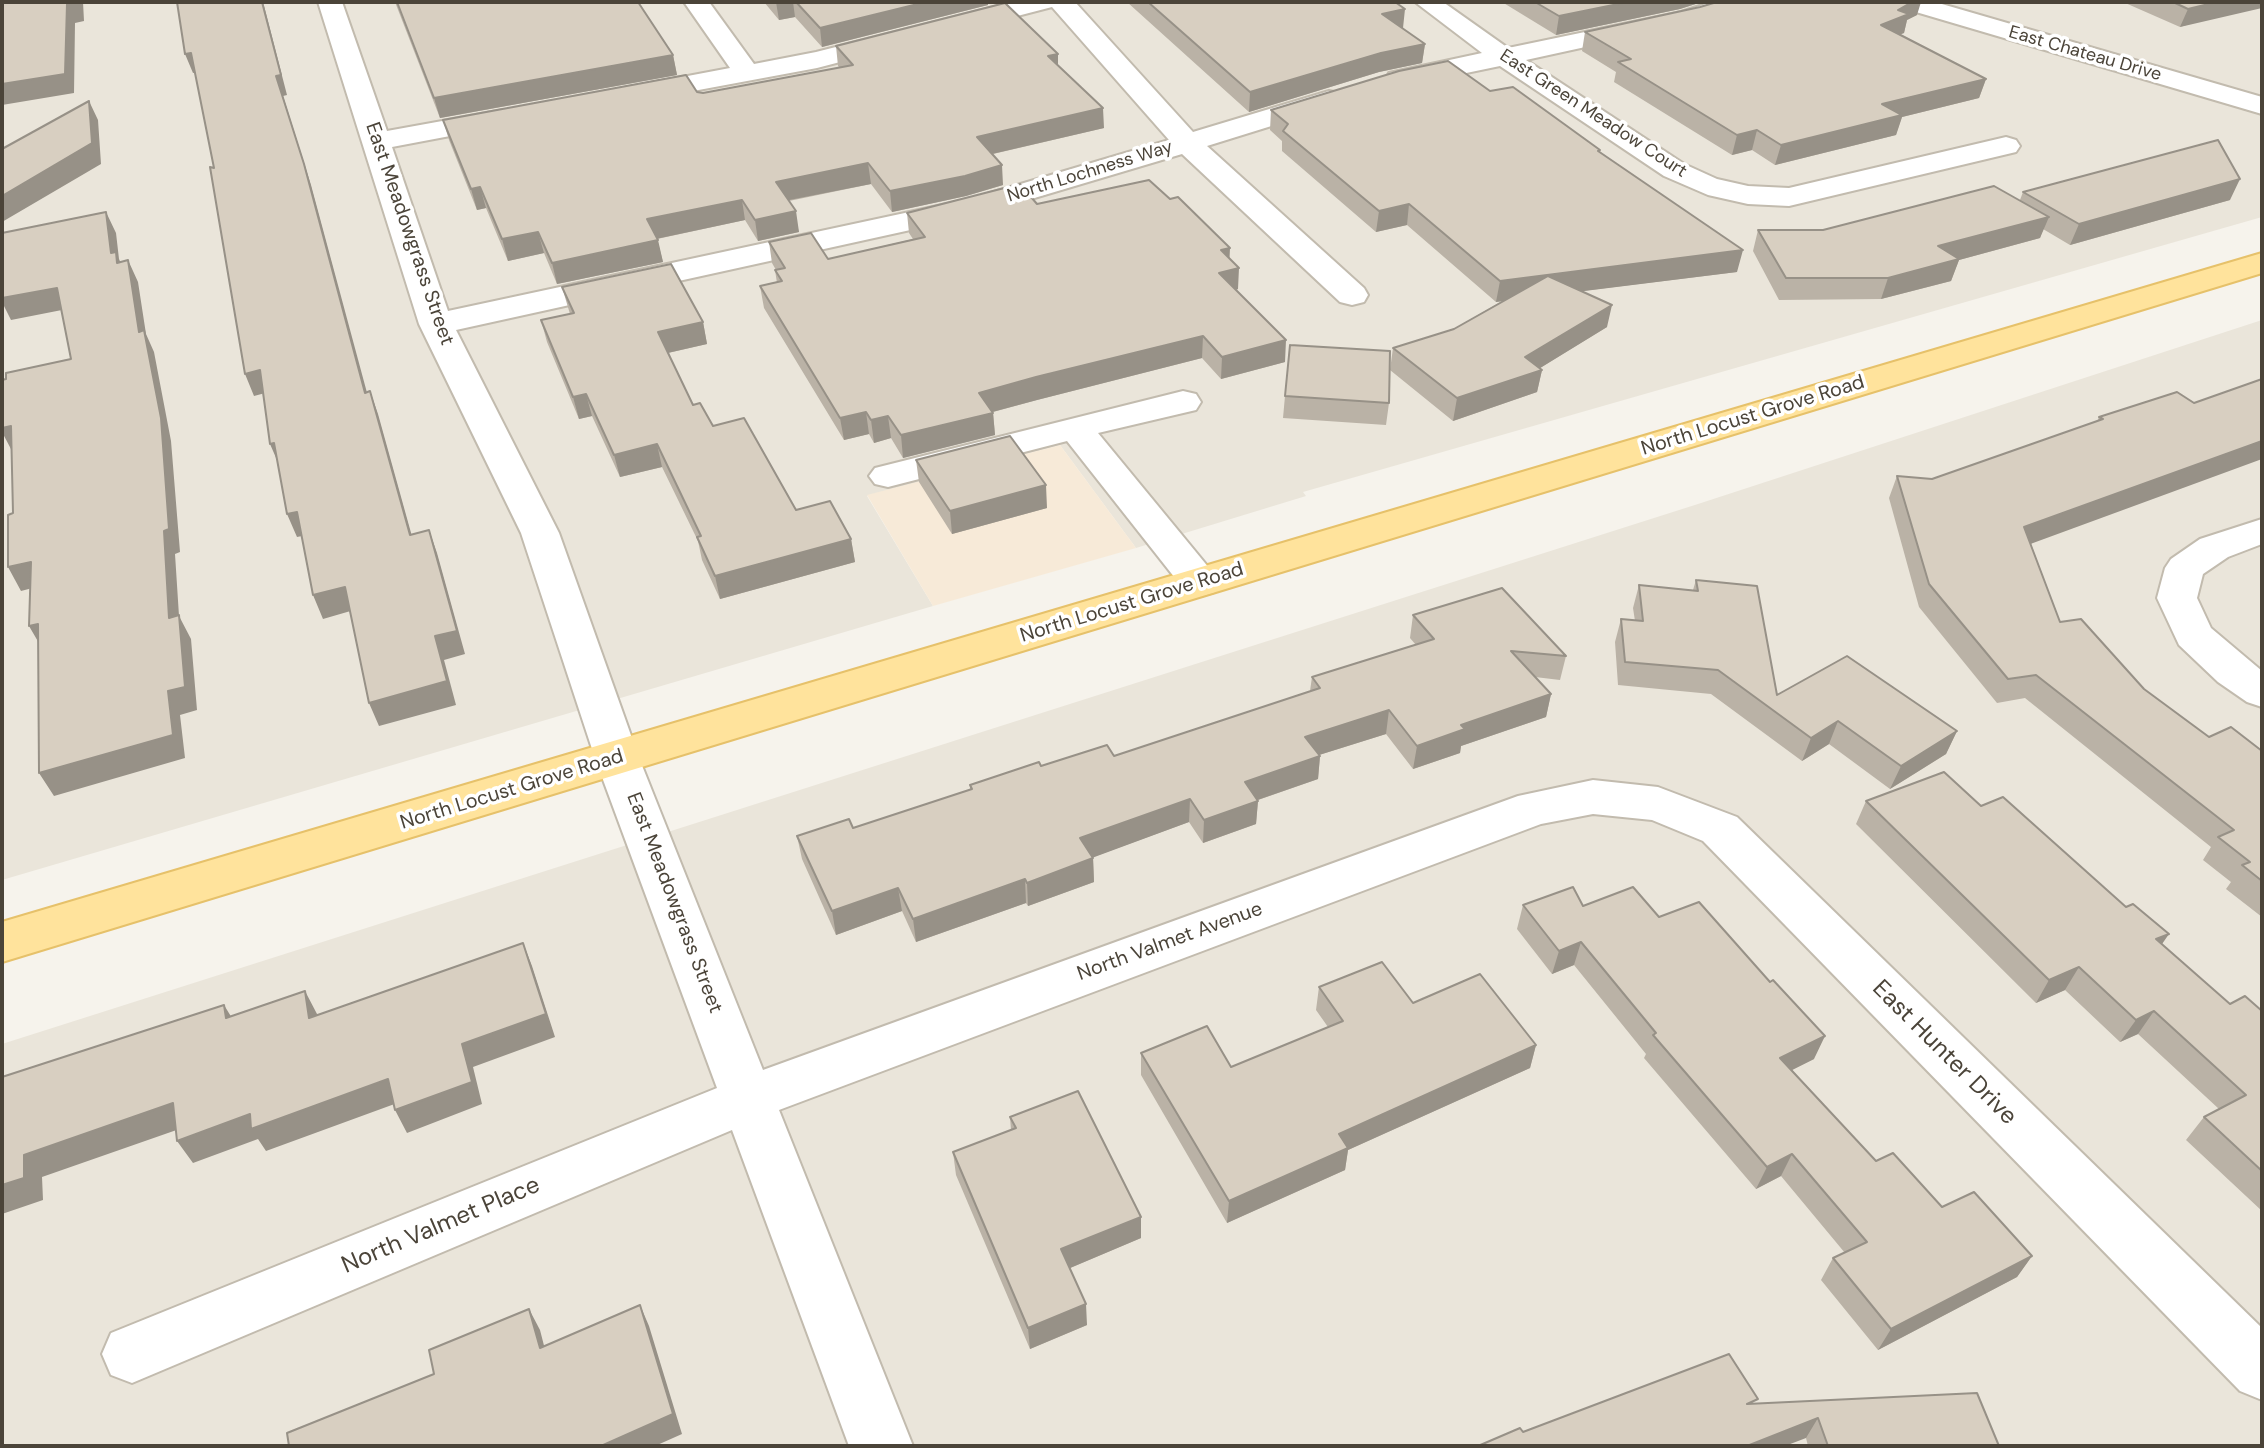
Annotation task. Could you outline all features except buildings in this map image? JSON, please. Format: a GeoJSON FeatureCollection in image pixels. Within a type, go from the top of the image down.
{"type":"FeatureCollection","features":[{"type":"Feature","properties":{"kind":"main road","name":"North Locust Grove Road"},"geometry":{"type":"LineString","coordinates":[[2,942],[2262,263]]}},
{"type":"Feature","properties":{"kind":"street","name":"East Meadowgrass Street"},"geometry":{"type":"LineString","coordinates":[[330,2],[436,324],[540,533],[617,758],[881,1446]]}},
{"type":"Feature","properties":{"kind":"street"},"geometry":{"type":"LineString","coordinates":[[696,2],[747,73]]}},
{"type":"Feature","properties":{"kind":"street"},"geometry":{"type":"LineString","coordinates":[[608,99],[870,48],[1044,2]]}},
{"type":"Feature","properties":{"kind":"street"},"geometry":{"type":"LineString","coordinates":[[1061,2],[1186,142],[1352,295]]}},
{"type":"Feature","properties":{"kind":"street","name":"East Green Meadow Court"},"geometry":{"type":"LineString","coordinates":[[1427,2],[1674,170],[1708,186],[1748,195],[1789,197],[2006,146]]}},
{"type":"Feature","properties":{"kind":"street","name":"North Lochness Way"},"geometry":{"type":"LineString","coordinates":[[436,324],[974,207],[1362,89],[1686,18],[1738,2]]}},
{"type":"Feature","properties":{"kind":"street","name":"East Chateau Drive"},"geometry":{"type":"LineString","coordinates":[[1908,2],[2262,106]]}},
{"type":"Feature","properties":{"kind":"street"},"geometry":{"type":"LineString","coordinates":[[376,142],[531,113]]}},
{"type":"Feature","properties":{"kind":"street"},"geometry":{"type":"LineString","coordinates":[[888,476],[1183,402]]}},
{"type":"Feature","properties":{"kind":"street"},"geometry":{"type":"LineString","coordinates":[[1075,428],[1200,583]]}},
{"type":"Feature","properties":{"kind":"street"},"geometry":{"type":"LineString","coordinates":[[2262,531],[2214,548],[2185,568],[2177,598],[2194,635],[2233,672],[2262,692]]}},
{"type":"Feature","properties":{"kind":"street","name":"North Valmet Avenue"},"geometry":{"type":"LineString","coordinates":[[750,1098],[1534,808],[1593,797]]}},
{"type":"Feature","properties":{"kind":"street","name":"East Hunter Drive"},"geometry":{"type":"LineString","coordinates":[[1593,797],[1658,804],[1720,829],[2262,1370]]}},
{"type":"Feature","properties":{"kind":"street","name":"North Valmet Place"},"geometry":{"type":"LineString","coordinates":[[132,1354],[750,1098]]}},
{"type":"Feature","properties":{"kind":"shaded area"},"geometry":{"type":"Polygon","coordinates":[[[2,2],[2262,2],[2262,217],[1303,492],[1306,496],[1136,548],[1060,445],[867,496],[933,606],[2,880],[2,2]]]}},
{"type":"Feature","properties":{"kind":"shaded area"},"geometry":{"type":"Polygon","coordinates":[[[2262,320],[2262,1446],[2,1446],[2,1044],[1698,504],[2262,320]]]}},
{"type":"Feature","properties":{"kind":"shaded area"},"geometry":{"type":"Polygon","coordinates":[[[1060,445],[1136,548],[933,606],[867,495],[1060,445]]]}}]}
